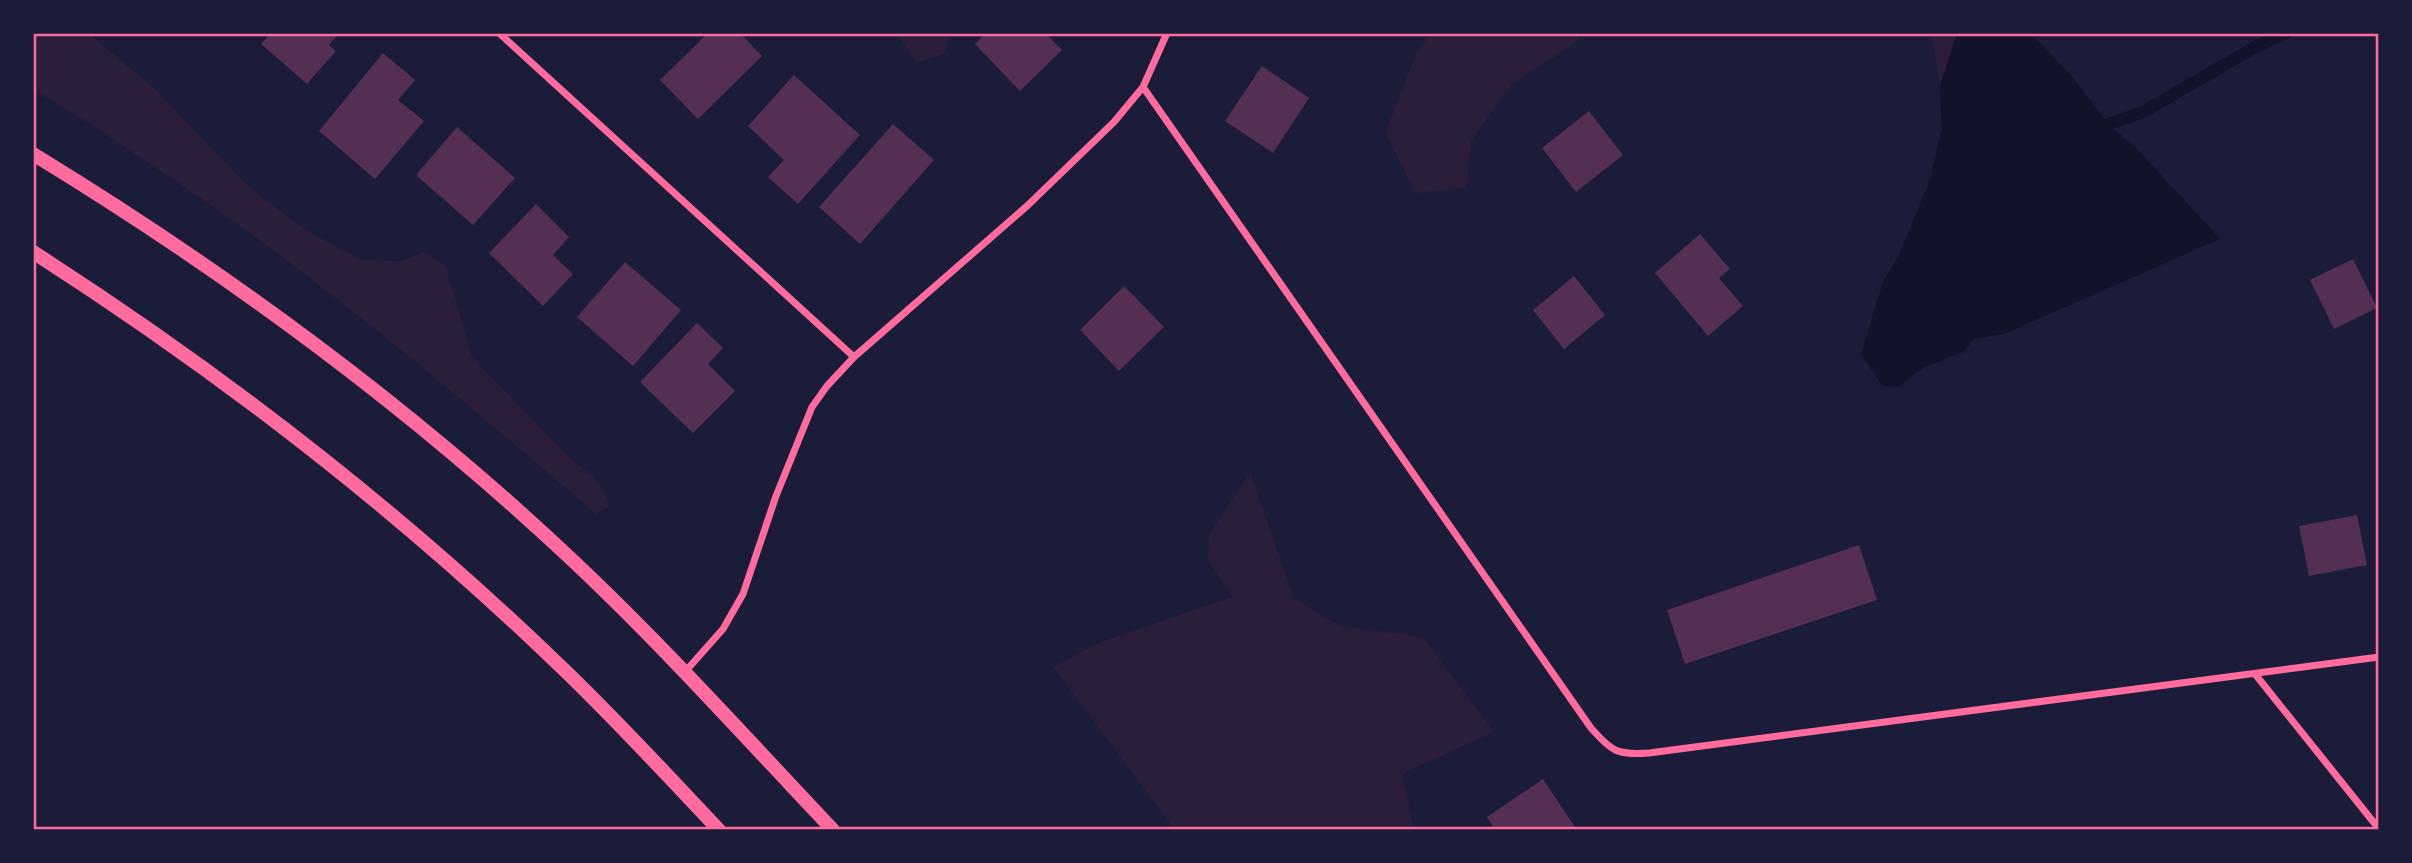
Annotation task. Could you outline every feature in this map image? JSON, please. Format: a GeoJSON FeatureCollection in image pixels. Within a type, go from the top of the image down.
{"type":"FeatureCollection","features":[{"type":"Feature","properties":{"kind":"main road"},"geometry":{"type":"LineString","coordinates":[[33,154],[167,239],[374,392],[569,557],[833,830]]}},
{"type":"Feature","properties":{"kind":"main road"},"geometry":{"type":"LineString","coordinates":[[33,252],[201,365],[400,524],[559,665],[719,830]]}},
{"type":"Feature","properties":{"kind":"street"},"geometry":{"type":"LineString","coordinates":[[499,33],[854,357]]}},
{"type":"Feature","properties":{"kind":"street"},"geometry":{"type":"LineString","coordinates":[[683,674],[723,629],[743,594],[776,496],[812,407],[854,357],[1027,206],[1114,122],[1143,87],[1167,33]]}},
{"type":"Feature","properties":{"kind":"street"},"geometry":{"type":"LineString","coordinates":[[1143,87],[1591,728],[1612,750],[1623,754],[1649,753],[2379,657]]}},
{"type":"Feature","properties":{"kind":"street"},"geometry":{"type":"LineString","coordinates":[[2255,674],[2379,829]]}},
{"type":"Feature","properties":{"kind":"shaded area"},"geometry":{"type":"Polygon","coordinates":[[[33,33],[88,33],[154,88],[248,186],[306,230],[362,260],[402,261],[424,252],[445,265],[472,357],[573,461],[594,476],[608,499],[608,508],[596,514],[378,332],[266,245],[107,135],[33,90],[33,33]]]}},
{"type":"Feature","properties":{"kind":"shaded area"},"geometry":{"type":"Polygon","coordinates":[[[897,33],[949,33],[945,54],[917,63],[897,33]]]}},
{"type":"Feature","properties":{"kind":"shaded area"},"geometry":{"type":"Polygon","coordinates":[[[1431,33],[1580,33],[1574,44],[1511,85],[1471,141],[1467,187],[1416,193],[1385,133],[1417,52],[1431,33]]]}},
{"type":"Feature","properties":{"kind":"shaded area"},"geometry":{"type":"Polygon","coordinates":[[[1931,33],[1957,33],[1940,86],[1931,33]]]}},
{"type":"Feature","properties":{"kind":"shaded area"},"geometry":{"type":"Polygon","coordinates":[[[1957,33],[2030,33],[2071,75],[2109,125],[2138,150],[2220,239],[2004,334],[1974,339],[1963,352],[1923,368],[1898,387],[1882,385],[1861,354],[1883,282],[1899,255],[1929,183],[1942,129],[1940,86],[1957,33]]]}},
{"type":"Feature","properties":{"kind":"shaded area"},"geometry":{"type":"Polygon","coordinates":[[[1250,473],[1294,598],[1340,626],[1423,637],[1494,732],[1402,774],[1414,830],[1175,830],[1053,667],[1098,643],[1232,597],[1208,560],[1209,535],[1250,473]]]}},
{"type":"Feature","properties":{"kind":"building"},"geometry":{"type":"Polygon","coordinates":[[[271,33],[339,33],[329,45],[336,51],[307,84],[261,44],[271,33]]]}},
{"type":"Feature","properties":{"kind":"building"},"geometry":{"type":"Polygon","coordinates":[[[708,33],[740,33],[762,56],[698,119],[660,80],[708,33]]]}},
{"type":"Feature","properties":{"kind":"building"},"geometry":{"type":"Polygon","coordinates":[[[986,33],[1045,33],[1062,50],[1020,91],[975,44],[986,33]]]}},
{"type":"Feature","properties":{"kind":"building"},"geometry":{"type":"Polygon","coordinates":[[[383,53],[415,80],[398,100],[424,121],[375,179],[319,131],[383,53]]]}},
{"type":"Feature","properties":{"kind":"building"},"geometry":{"type":"Polygon","coordinates":[[[1262,66],[1309,98],[1273,153],[1225,121],[1262,66]]]}},
{"type":"Feature","properties":{"kind":"building"},"geometry":{"type":"Polygon","coordinates":[[[794,75],[860,135],[798,204],[768,177],[784,160],[748,126],[794,75]]]}},
{"type":"Feature","properties":{"kind":"building"},"geometry":{"type":"Polygon","coordinates":[[[1589,111],[1623,155],[1576,192],[1542,148],[1589,111]]]}},
{"type":"Feature","properties":{"kind":"building"},"geometry":{"type":"Polygon","coordinates":[[[893,124],[934,160],[860,244],[819,207],[893,124]]]}},
{"type":"Feature","properties":{"kind":"building"},"geometry":{"type":"Polygon","coordinates":[[[457,127],[515,178],[473,225],[416,175],[457,127]]]}},
{"type":"Feature","properties":{"kind":"building"},"geometry":{"type":"Polygon","coordinates":[[[536,204],[569,237],[553,255],[573,274],[543,306],[489,253],[536,204]]]}},
{"type":"Feature","properties":{"kind":"building"},"geometry":{"type":"Polygon","coordinates":[[[1700,234],[1730,269],[1719,278],[1743,306],[1708,336],[1655,273],[1700,234]]]}},
{"type":"Feature","properties":{"kind":"building"},"geometry":{"type":"Polygon","coordinates":[[[2353,259],[2377,308],[2334,329],[2310,280],[2353,259]]]}},
{"type":"Feature","properties":{"kind":"building"},"geometry":{"type":"Polygon","coordinates":[[[625,262],[681,310],[633,366],[577,317],[625,262]]]}},
{"type":"Feature","properties":{"kind":"building"},"geometry":{"type":"Polygon","coordinates":[[[1574,276],[1605,315],[1564,349],[1533,310],[1574,276]]]}},
{"type":"Feature","properties":{"kind":"building"},"geometry":{"type":"Polygon","coordinates":[[[1124,286],[1164,327],[1119,371],[1080,330],[1124,286]]]}},
{"type":"Feature","properties":{"kind":"building"},"geometry":{"type":"Polygon","coordinates":[[[697,323],[723,348],[708,364],[735,391],[693,433],[640,382],[697,323]]]}},
{"type":"Feature","properties":{"kind":"building"},"geometry":{"type":"Polygon","coordinates":[[[2357,515],[2367,565],[2309,576],[2299,526],[2357,515]]]}},
{"type":"Feature","properties":{"kind":"building"},"geometry":{"type":"Polygon","coordinates":[[[1859,545],[1877,600],[1685,664],[1667,610],[1859,545]]]}},
{"type":"Feature","properties":{"kind":"building"},"geometry":{"type":"Polygon","coordinates":[[[1543,779],[1577,830],[1495,830],[1487,817],[1543,779]]]}},
{"type":"Feature","properties":{"kind":"waterway"},"geometry":{"type":"LineString","coordinates":[[2092,130],[2143,112],[2257,46],[2286,33]]}}]}
